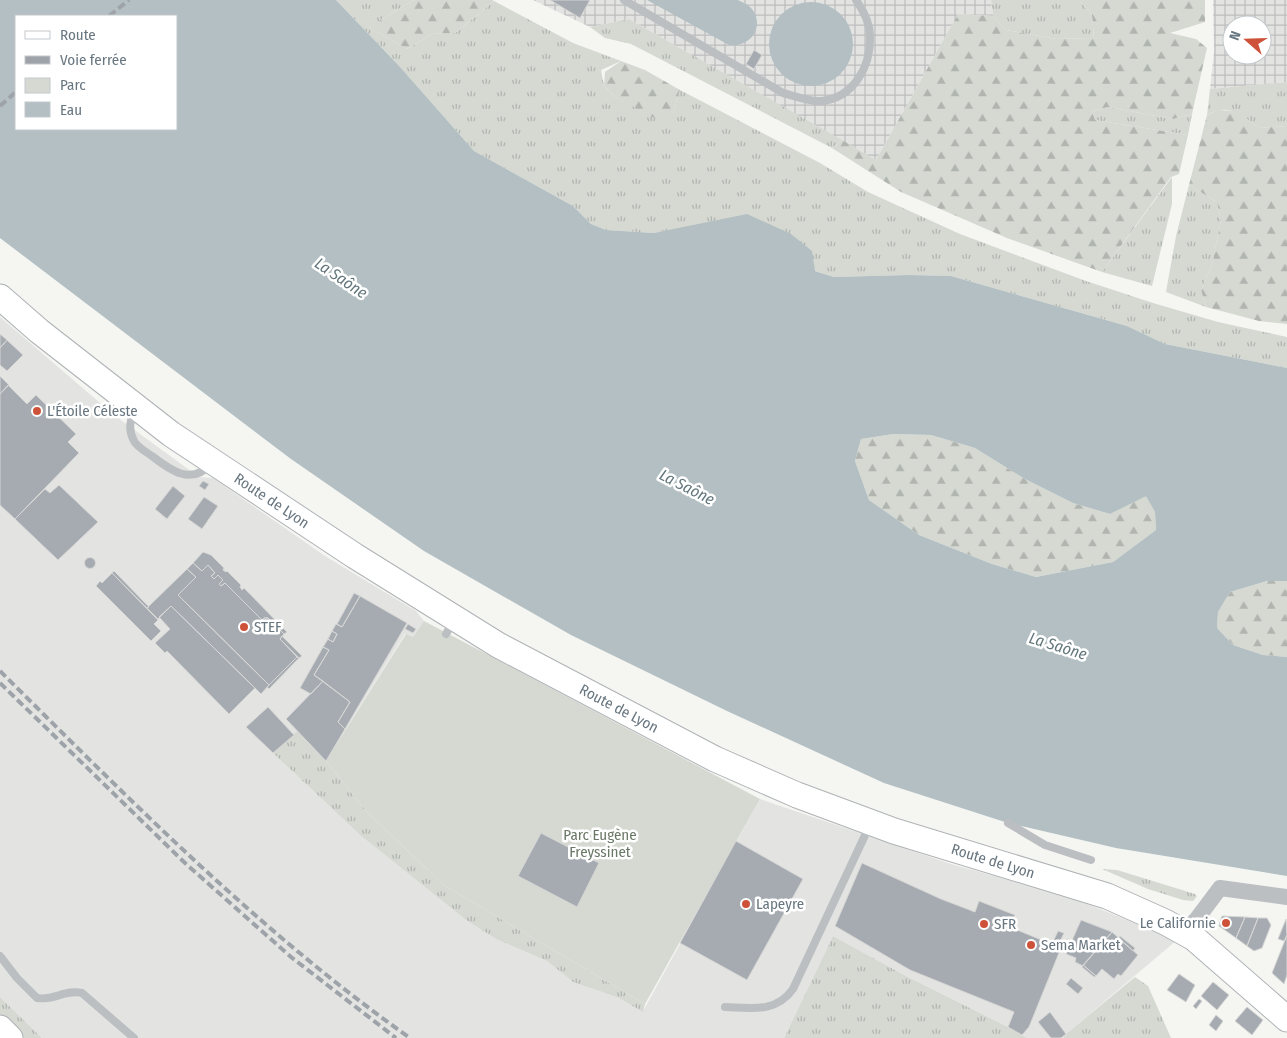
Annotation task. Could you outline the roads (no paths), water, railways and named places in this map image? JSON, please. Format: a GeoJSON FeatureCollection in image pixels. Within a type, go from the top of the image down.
{"type":"FeatureCollection","features":[{"type":"Feature","properties":{"kind":"main road","name":"Route de Lyon"},"geometry":{"type":"LineString","coordinates":[[0,297],[39,331],[171,434],[355,556],[451,626],[498,645],[715,758],[796,795],[869,823],[1107,896],[1165,922],[1184,932],[1208,949],[1287,1018]]}},
{"type":"Feature","properties":{"kind":"main road"},"geometry":{"type":"LineString","coordinates":[[0,1028],[10,1038]]}},
{"type":"Feature","properties":{"kind":"street"},"geometry":{"type":"LineString","coordinates":[[1184,932],[1196,920],[1220,888],[1287,897]]}},
{"type":"Feature","properties":{"kind":"lane"},"geometry":{"type":"LineString","coordinates":[[624,0],[783,93],[809,100],[822,100],[838,96],[850,90],[858,80],[869,54],[870,35],[867,21],[856,0]]}},
{"type":"Feature","properties":{"kind":"lane"},"geometry":{"type":"LineString","coordinates":[[725,1007],[759,1008],[775,1005],[788,997],[867,831],[869,823]]}},
{"type":"Feature","properties":{"kind":"lane"},"geometry":{"type":"LineString","coordinates":[[1008,823],[1045,845],[1091,860]]}},
{"type":"Feature","properties":{"kind":"lane"},"geometry":{"type":"LineString","coordinates":[[0,956],[33,995],[42,999],[74,991],[82,993],[134,1038]]}},
{"type":"Feature","properties":{"kind":"water","name":"La Saône"},"geometry":{"type":"Polygon","coordinates":[[[0,0],[336,0],[401,68],[474,151],[573,206],[591,224],[606,230],[654,233],[747,214],[791,234],[812,251],[815,271],[834,277],[951,276],[1127,326],[1165,344],[1287,368],[1287,581],[1267,581],[1230,592],[1218,612],[1217,628],[1233,645],[1263,655],[1287,657],[1287,876],[1116,848],[1008,823],[884,783],[727,711],[571,635],[424,551],[291,459],[0,238],[0,0]],[[893,434],[861,439],[855,461],[869,500],[919,535],[992,564],[1036,577],[1113,562],[1156,530],[1155,512],[1146,496],[1110,514],[1073,503],[1025,479],[975,448],[931,435],[893,434]]]}},
{"type":"Feature","properties":{"kind":"water"},"geometry":{"type":"Polygon","coordinates":[[[647,0],[738,0],[753,10],[757,19],[757,26],[752,37],[747,41],[742,44],[729,45],[647,0]]]}},
{"type":"Feature","properties":{"kind":"water"},"geometry":{"type":"Polygon","coordinates":[[[811,2],[827,5],[841,14],[850,28],[853,44],[850,60],[841,74],[827,83],[811,86],[795,83],[781,74],[772,60],[769,44],[772,28],[781,14],[795,5],[811,2]]]}},
{"type":"Feature","properties":{"kind":"railway"},"geometry":{"type":"LineString","coordinates":[[110,15],[129,0]]}},
{"type":"Feature","properties":{"kind":"railway"},"geometry":{"type":"LineString","coordinates":[[0,106],[15,93]]}},
{"type":"Feature","properties":{"kind":"railway"},"geometry":{"type":"LineString","coordinates":[[0,671],[147,816],[249,909],[301,954],[410,1038]]}},
{"type":"Feature","properties":{"kind":"railway"},"geometry":{"type":"LineString","coordinates":[[0,683],[185,863],[291,957],[396,1038]]}},
{"type":"Feature","properties":{"kind":"place","name":"L'Étoile Céleste"},"geometry":{"type":"Point","coordinates":[37,411]}},
{"type":"Feature","properties":{"kind":"place","name":"STEF"},"geometry":{"type":"Point","coordinates":[244,627]}},
{"type":"Feature","properties":{"kind":"place","name":"Lapeyre"},"geometry":{"type":"Point","coordinates":[746,904]}},
{"type":"Feature","properties":{"kind":"place","name":"Le Californie"},"geometry":{"type":"Point","coordinates":[1226,923]}},
{"type":"Feature","properties":{"kind":"place","name":"SFR"},"geometry":{"type":"Point","coordinates":[984,924]}},
{"type":"Feature","properties":{"kind":"place","name":"Sema Market"},"geometry":{"type":"Point","coordinates":[1031,945]}},
{"type":"Feature","properties":{"kind":"park label","name":"Parc Eugène Freyssinet"},"geometry":{"type":"Point","coordinates":[600,844]}}]}
